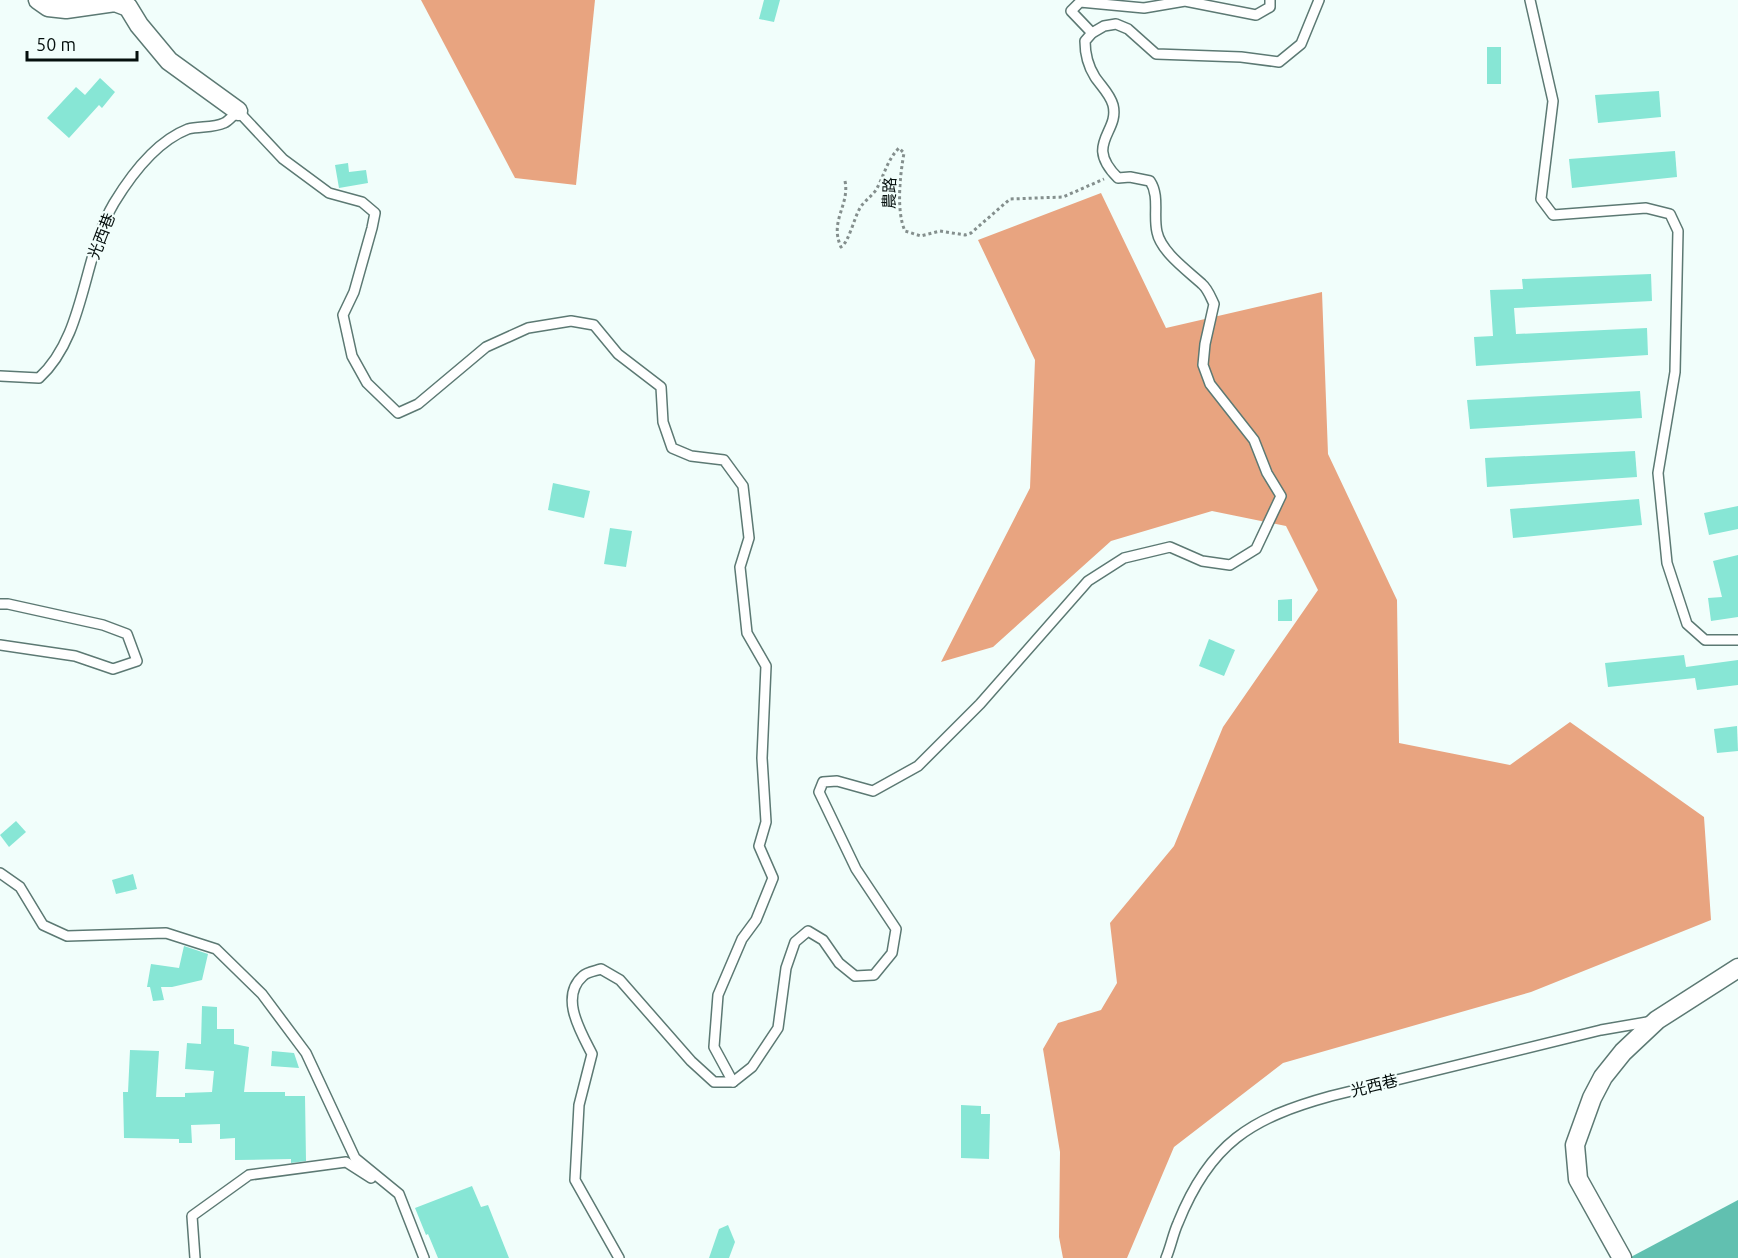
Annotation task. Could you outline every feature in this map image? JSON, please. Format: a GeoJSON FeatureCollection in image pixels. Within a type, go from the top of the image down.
{"type":"FeatureCollection","features":[{"type":"Feature","properties":{"kind":"street"},"geometry":{"type":"LineString","coordinates":[[38,0],[48,7],[66,9],[115,2],[128,7],[169,61],[238,111]]}},
{"type":"Feature","properties":{"kind":"street","name":"光西巷"},"geometry":{"type":"LineString","coordinates":[[1620,1256],[1578,1179],[1575,1145],[1592,1098],[1603,1077],[1623,1052],[1657,1020],[1738,968]]}},
{"type":"Feature","properties":{"kind":"lane"},"geometry":{"type":"LineString","coordinates":[[1092,33],[1071,11],[1080,2],[1144,8],[1185,1],[1256,15],[1269,7],[1270,0]]}},
{"type":"Feature","properties":{"kind":"lane"},"geometry":{"type":"LineString","coordinates":[[619,1258],[575,1180],[579,1105],[592,1054],[573,1015],[574,989],[584,974],[601,969],[620,980],[691,1060],[714,1082],[733,1082],[752,1067],[778,1028],[786,968],[795,942],[808,931],[823,940],[839,963],[855,976],[874,975],[892,953],[896,930],[856,869],[819,792],[823,782],[837,781],[873,791],[918,766],[980,704],[1088,581],[1124,558],[1170,547],[1202,561],[1230,565],[1256,549],[1281,496],[1267,473],[1254,440],[1210,384],[1203,364],[1214,304],[1204,286],[1190,276],[1171,256],[1157,232],[1157,210],[1153,186],[1150,181],[1118,178],[1105,162],[1102,149],[1113,115],[1113,104],[1086,58],[1085,41],[1092,33],[1104,26],[1116,24],[1128,29],[1156,54],[1241,57],[1279,62],[1301,44],[1319,0]]}},
{"type":"Feature","properties":{"kind":"lane"},"geometry":{"type":"LineString","coordinates":[[1530,0],[1553,100],[1541,199],[1553,215],[1646,208],[1670,214],[1678,231],[1675,372],[1658,472],[1667,563],[1687,624],[1705,640],[1738,640]]}},
{"type":"Feature","properties":{"kind":"lane","name":"光西巷"},"geometry":{"type":"LineString","coordinates":[[0,376],[39,378],[50,368],[68,336],[100,234],[114,203],[156,149],[174,136],[190,129],[224,123],[238,111]]}},
{"type":"Feature","properties":{"kind":"lane"},"geometry":{"type":"LineString","coordinates":[[238,111],[283,159],[329,193],[362,201],[375,213],[354,292],[343,315],[352,356],[367,383],[398,413],[418,404],[486,347],[528,328],[571,321],[594,324],[618,354],[661,387],[663,422],[672,448],[691,456],[724,460],[743,486],[749,538],[740,567],[747,633],[766,666],[762,758],[766,822],[759,846],[773,878],[756,920],[742,939],[718,995],[714,1047],[733,1082]]}},
{"type":"Feature","properties":{"kind":"lane"},"geometry":{"type":"LineString","coordinates":[[0,604],[103,625],[127,634],[137,661],[113,669],[75,656],[0,645]]}},
{"type":"Feature","properties":{"kind":"lane"},"geometry":{"type":"LineString","coordinates":[[0,873],[20,886],[43,925],[67,936],[166,933],[216,949],[262,993],[306,1053],[355,1158],[399,1194],[424,1258]]}},
{"type":"Feature","properties":{"kind":"lane","name":"光西巷"},"geometry":{"type":"LineString","coordinates":[[1166,1258],[1177,1224],[1206,1169],[1227,1144],[1262,1120],[1304,1103],[1331,1096],[1601,1030],[1657,1020]]}},
{"type":"Feature","properties":{"kind":"lane"},"geometry":{"type":"LineString","coordinates":[[195,1258],[192,1216],[249,1175],[346,1162],[399,1194]]}},
{"type":"Feature","properties":{"kind":"path","name":"農路"},"geometry":{"type":"LineString","coordinates":[[845,181],[846,196],[839,215],[837,232],[842,247],[846,244],[860,207],[875,192],[892,155],[899,148],[904,153],[900,181],[900,221],[904,231],[921,236],[940,231],[965,235],[971,233],[1010,199],[1063,197],[1106,178],[1110,171]]}},
{"type":"Feature","properties":{"kind":"shaded area"},"geometry":{"type":"Polygon","coordinates":[[[421,0],[595,0],[576,185],[515,178],[421,0]]]}},
{"type":"Feature","properties":{"kind":"shaded area"},"geometry":{"type":"Polygon","coordinates":[[[1101,193],[1166,328],[1322,292],[1328,454],[1397,600],[1399,743],[1510,765],[1570,722],[1704,817],[1711,920],[1531,992],[1283,1063],[1174,1147],[1127,1258],[1063,1258],[1059,1237],[1060,1152],[1043,1049],[1058,1023],[1101,1010],[1117,983],[1110,923],[1174,846],[1223,727],[1318,590],[1286,526],[1212,511],[1111,541],[993,647],[941,662],[1030,488],[1035,360],[978,240],[1101,193]]]}},
{"type":"Feature","properties":{"kind":"shaded area"},"geometry":{"type":"Polygon","coordinates":[[[1738,1200],[1738,1258],[1629,1258],[1738,1200]]]}},
{"type":"Feature","properties":{"kind":"building"},"geometry":{"type":"Polygon","coordinates":[[[764,0],[780,0],[774,22],[759,19],[764,0]]]}},
{"type":"Feature","properties":{"kind":"building"},"geometry":{"type":"Polygon","coordinates":[[[1487,47],[1501,47],[1501,84],[1487,84],[1487,47]]]}},
{"type":"Feature","properties":{"kind":"building"},"geometry":{"type":"Polygon","coordinates":[[[100,78],[115,92],[102,108],[99,105],[69,138],[47,118],[76,87],[85,95],[100,78]]]}},
{"type":"Feature","properties":{"kind":"building"},"geometry":{"type":"Polygon","coordinates":[[[1659,91],[1661,117],[1598,123],[1595,95],[1659,91]]]}},
{"type":"Feature","properties":{"kind":"building"},"geometry":{"type":"Polygon","coordinates":[[[1675,151],[1677,177],[1572,188],[1569,159],[1675,151]]]}},
{"type":"Feature","properties":{"kind":"building"},"geometry":{"type":"Polygon","coordinates":[[[348,163],[349,172],[366,170],[368,183],[339,188],[335,165],[348,163]]]}},
{"type":"Feature","properties":{"kind":"building"},"geometry":{"type":"Polygon","coordinates":[[[1651,274],[1652,301],[1514,308],[1516,334],[1647,328],[1648,355],[1476,366],[1474,337],[1493,336],[1490,290],[1523,289],[1522,279],[1651,274]]]}},
{"type":"Feature","properties":{"kind":"building"},"geometry":{"type":"Polygon","coordinates":[[[1640,391],[1642,418],[1470,429],[1467,400],[1640,391]]]}},
{"type":"Feature","properties":{"kind":"building"},"geometry":{"type":"Polygon","coordinates":[[[1635,451],[1637,477],[1487,487],[1485,458],[1635,451]]]}},
{"type":"Feature","properties":{"kind":"building"},"geometry":{"type":"Polygon","coordinates":[[[553,483],[590,491],[584,518],[548,510],[553,483]]]}},
{"type":"Feature","properties":{"kind":"building"},"geometry":{"type":"Polygon","coordinates":[[[1639,499],[1642,525],[1513,538],[1510,509],[1639,499]]]}},
{"type":"Feature","properties":{"kind":"building"},"geometry":{"type":"Polygon","coordinates":[[[1738,506],[1738,529],[1709,535],[1704,513],[1738,506]]]}},
{"type":"Feature","properties":{"kind":"building"},"geometry":{"type":"Polygon","coordinates":[[[610,528],[632,531],[626,567],[604,564],[610,528]]]}},
{"type":"Feature","properties":{"kind":"building"},"geometry":{"type":"Polygon","coordinates":[[[1738,555],[1738,617],[1711,621],[1708,598],[1722,597],[1713,561],[1738,555]]]}},
{"type":"Feature","properties":{"kind":"building"},"geometry":{"type":"Polygon","coordinates":[[[1292,599],[1292,621],[1278,621],[1278,600],[1292,599]]]}},
{"type":"Feature","properties":{"kind":"building"},"geometry":{"type":"Polygon","coordinates":[[[1209,639],[1235,650],[1224,676],[1199,666],[1209,639]]]}},
{"type":"Feature","properties":{"kind":"building"},"geometry":{"type":"Polygon","coordinates":[[[1684,655],[1686,667],[1738,660],[1738,685],[1697,690],[1695,678],[1608,687],[1605,663],[1684,655]]]}},
{"type":"Feature","properties":{"kind":"building"},"geometry":{"type":"Polygon","coordinates":[[[1737,726],[1738,751],[1717,753],[1714,729],[1737,726]]]}},
{"type":"Feature","properties":{"kind":"building"},"geometry":{"type":"Polygon","coordinates":[[[16,821],[26,832],[9,847],[0,835],[16,821]]]}},
{"type":"Feature","properties":{"kind":"building"},"geometry":{"type":"Polygon","coordinates":[[[133,874],[137,889],[116,894],[112,880],[133,874]]]}},
{"type":"Feature","properties":{"kind":"building"},"geometry":{"type":"Polygon","coordinates":[[[184,946],[208,954],[202,980],[172,987],[161,987],[164,1000],[153,1001],[150,987],[147,987],[151,964],[179,968],[184,946]]]}},
{"type":"Feature","properties":{"kind":"building"},"geometry":{"type":"Polygon","coordinates":[[[202,1006],[217,1007],[217,1029],[234,1029],[234,1044],[249,1047],[244,1092],[285,1092],[285,1096],[305,1096],[306,1161],[291,1163],[291,1159],[235,1160],[235,1138],[220,1139],[220,1124],[191,1125],[192,1143],[179,1143],[179,1139],[124,1138],[123,1092],[128,1092],[130,1050],[159,1051],[156,1097],[185,1097],[185,1093],[212,1092],[214,1071],[185,1069],[187,1043],[201,1044],[202,1006]]]}},
{"type":"Feature","properties":{"kind":"building"},"geometry":{"type":"Polygon","coordinates":[[[272,1051],[294,1053],[299,1068],[271,1066],[272,1051]]]}},
{"type":"Feature","properties":{"kind":"building"},"geometry":{"type":"Polygon","coordinates":[[[961,1105],[981,1106],[981,1114],[990,1114],[989,1159],[961,1158],[961,1105]]]}},
{"type":"Feature","properties":{"kind":"building"},"geometry":{"type":"Polygon","coordinates":[[[472,1186],[481,1207],[488,1205],[509,1258],[438,1258],[428,1234],[426,1235],[415,1208],[472,1186]]]}},
{"type":"Feature","properties":{"kind":"building"},"geometry":{"type":"Polygon","coordinates":[[[728,1225],[735,1242],[729,1258],[709,1258],[719,1229],[728,1225]]]}}]}
